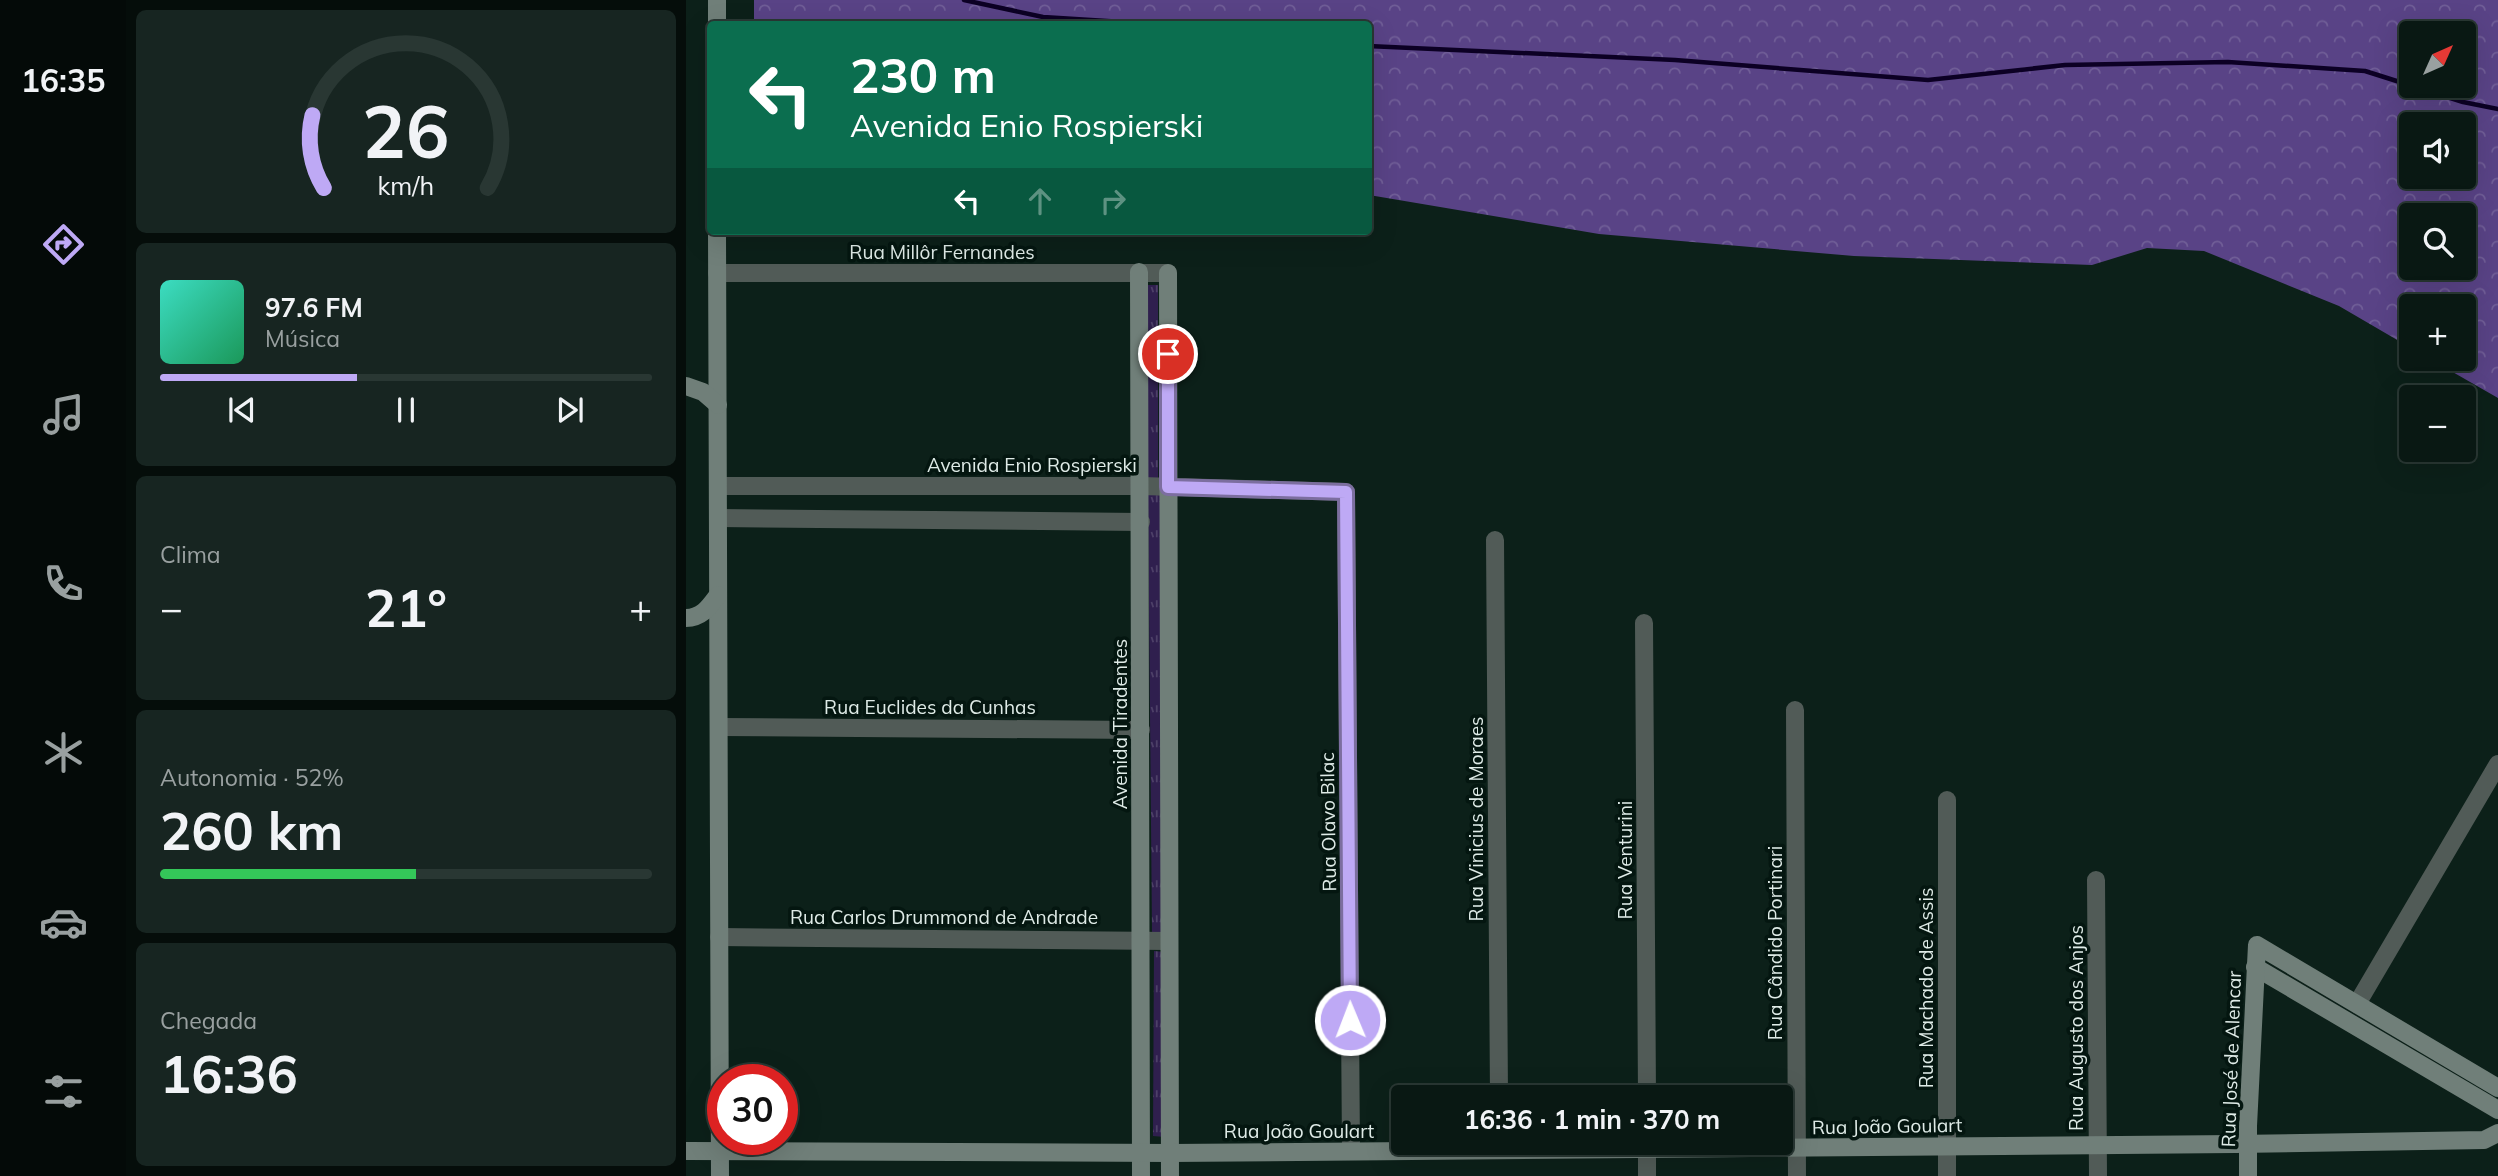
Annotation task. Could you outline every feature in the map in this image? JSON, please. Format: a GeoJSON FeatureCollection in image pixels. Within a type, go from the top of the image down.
{"type":"FeatureCollection","features":[{"type":"Feature","properties":{"kind":"street"},"geometry":{"type":"LineString","coordinates":[[717,0],[717,21]]}},
{"type":"Feature","properties":{"kind":"street"},"geometry":{"type":"LineString","coordinates":[[717,235],[720,1064]]}},
{"type":"Feature","properties":{"kind":"street","name":"Avenida Tiradentes"},"geometry":{"type":"LineString","coordinates":[[1139,272],[1141,1176]]}},
{"type":"Feature","properties":{"kind":"street","name":"Rua Millôr Fernandes"},"geometry":{"type":"LineString","coordinates":[[718,273],[1168,273],[1168,487]]}},
{"type":"Feature","properties":{"kind":"street"},"geometry":{"type":"LineString","coordinates":[[686,386],[703,392],[718,405]]}},
{"type":"Feature","properties":{"kind":"street","name":"Avenida Enio Rospierski"},"geometry":{"type":"LineString","coordinates":[[718,486],[1141,486],[1346,492]]}},
{"type":"Feature","properties":{"kind":"street"},"geometry":{"type":"LineString","coordinates":[[1168,487],[1170,1176]]}},
{"type":"Feature","properties":{"kind":"street","name":"Rua Olavo Bilac"},"geometry":{"type":"LineString","coordinates":[[1346,492],[1351,1152]]}},
{"type":"Feature","properties":{"kind":"street"},"geometry":{"type":"LineString","coordinates":[[718,518],[1141,522]]}},
{"type":"Feature","properties":{"kind":"street","name":"Rua Vinicius de Moraes"},"geometry":{"type":"LineString","coordinates":[[1495,540],[1499,1085]]}},
{"type":"Feature","properties":{"kind":"street"},"geometry":{"type":"LineString","coordinates":[[686,618],[693,618],[707,610],[718,595]]}},
{"type":"Feature","properties":{"kind":"street","name":"Rua Venturini"},"geometry":{"type":"LineString","coordinates":[[1644,623],[1647,1085]]}},
{"type":"Feature","properties":{"kind":"street","name":"Rua Cândido Portinari"},"geometry":{"type":"LineString","coordinates":[[1795,710],[1797,1176]]}},
{"type":"Feature","properties":{"kind":"street","name":"Rua Euclides da Cunhas"},"geometry":{"type":"LineString","coordinates":[[719,727],[1141,730]]}},
{"type":"Feature","properties":{"kind":"street"},"geometry":{"type":"LineString","coordinates":[[2498,764],[2357,1004],[2498,1088]]}},
{"type":"Feature","properties":{"kind":"street","name":"Rua Machado de Assis"},"geometry":{"type":"LineString","coordinates":[[1947,800],[1947,1176]]}},
{"type":"Feature","properties":{"kind":"street","name":"Rua Augusto dos Anjos"},"geometry":{"type":"LineString","coordinates":[[2096,880],[2098,1176]]}},
{"type":"Feature","properties":{"kind":"street","name":"Rua Carlos Drummond de Andrade"},"geometry":{"type":"LineString","coordinates":[[719,937],[1169,941]]}},
{"type":"Feature","properties":{"kind":"street","name":"Rua José de Alencar"},"geometry":{"type":"LineString","coordinates":[[2248,1176],[2257,945],[2357,1004]]}},
{"type":"Feature","properties":{"kind":"street"},"geometry":{"type":"LineString","coordinates":[[2255,967],[2498,1110]]}},
{"type":"Feature","properties":{"kind":"street","name":"Rua João Goulart"},"geometry":{"type":"LineString","coordinates":[[1793,1148],[2484,1140],[2498,1133]]}},
{"type":"Feature","properties":{"kind":"street","name":"Rua João Goulart"},"geometry":{"type":"LineString","coordinates":[[686,1151],[707,1150]]}},
{"type":"Feature","properties":{"kind":"street","name":"Rua João Goulart"},"geometry":{"type":"LineString","coordinates":[[798,1150],[1170,1153],[1391,1150]]}},
{"type":"Feature","properties":{"kind":"street"},"geometry":{"type":"LineString","coordinates":[[720,1155],[720,1176]]}},
{"type":"Feature","properties":{"kind":"street"},"geometry":{"type":"LineString","coordinates":[[1647,1155],[1647,1176]]}},
{"type":"Feature","properties":{"kind":"green space"},"geometry":{"type":"Polygon","coordinates":[[[754,0],[2498,0],[2498,398],[2451,371],[2476,371],[2476,294],[2399,294],[2399,341],[2339,306],[2204,251],[2147,248],[2092,265],[1854,256],[1599,234],[1372,196],[1372,21],[754,21],[754,0]]]}},
{"type":"Feature","properties":{"kind":"green space"},"geometry":{"type":"Polygon","coordinates":[[[1146,285],[1158,285],[1158,480],[1148,480],[1146,285]]]}},
{"type":"Feature","properties":{"kind":"green space"},"geometry":{"type":"Polygon","coordinates":[[[1148,493],[1161,494],[1165,933],[1152,932],[1148,493]]]}},
{"type":"Feature","properties":{"kind":"green space"},"geometry":{"type":"Polygon","coordinates":[[[1154,951],[1165,952],[1165,1137],[1153,1136],[1154,951]]]}},
{"type":"Feature","properties":{"kind":"waterway"},"geometry":{"type":"LineString","coordinates":[[964,0],[1043,17],[1107,21]]}},
{"type":"Feature","properties":{"kind":"waterway"},"geometry":{"type":"LineString","coordinates":[[1372,46],[1675,60],[1928,80],[2065,65],[2228,62],[2365,71],[2463,102],[2498,109]]}},
{"type":"Feature","properties":{"kind":"route"},"geometry":{"type":"LineString","coordinates":[[1168,354],[1168,487],[1346,492],[1350,1020]]}}]}
